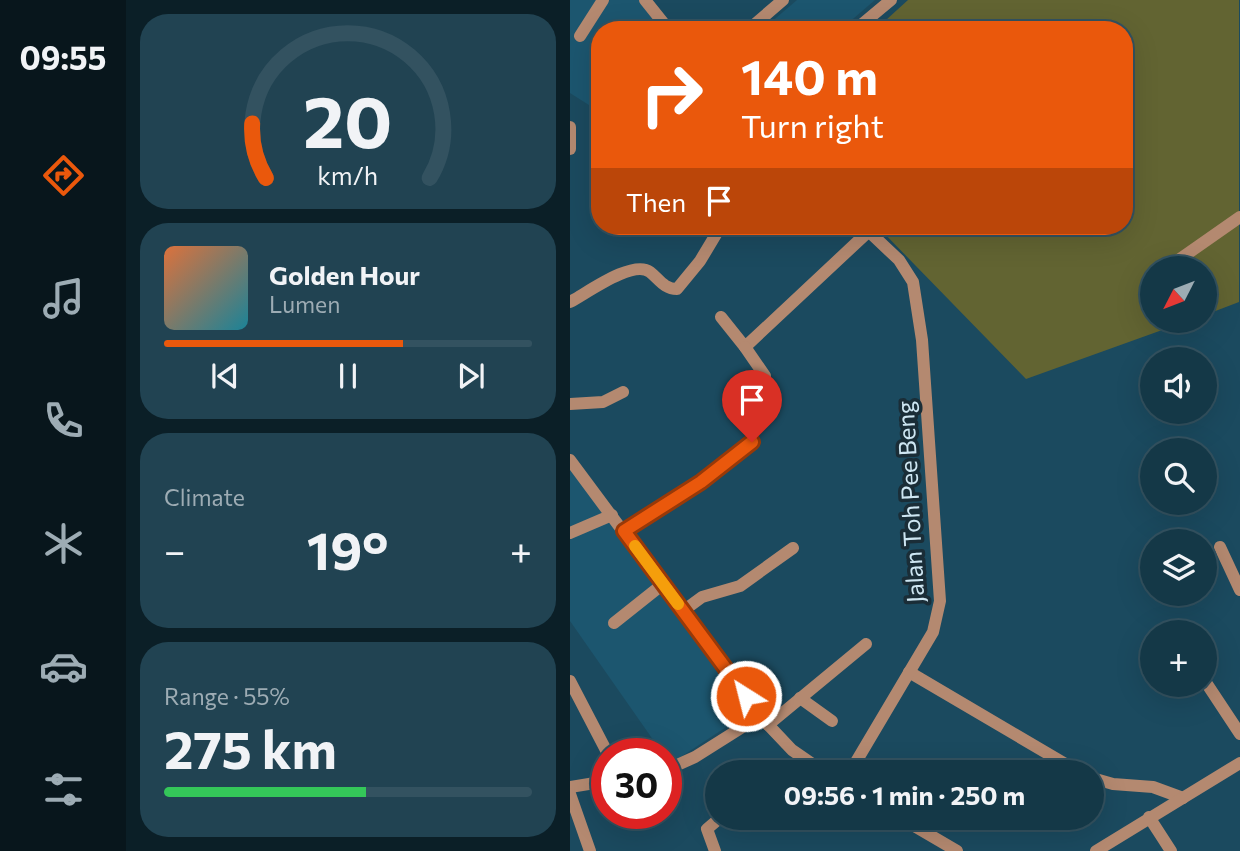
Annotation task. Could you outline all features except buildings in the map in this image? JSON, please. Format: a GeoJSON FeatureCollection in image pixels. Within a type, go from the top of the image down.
{"type":"FeatureCollection","features":[{"type":"Feature","properties":{"kind":"street"},"geometry":{"type":"LineString","coordinates":[[580,36],[603,0]]}},
{"type":"Feature","properties":{"kind":"street"},"geometry":{"type":"LineString","coordinates":[[645,0],[662,21]]}},
{"type":"Feature","properties":{"kind":"street"},"geometry":{"type":"LineString","coordinates":[[758,21],[783,0]]}},
{"type":"Feature","properties":{"kind":"street"},"geometry":{"type":"LineString","coordinates":[[866,21],[891,0]]}},
{"type":"Feature","properties":{"kind":"street"},"geometry":{"type":"LineString","coordinates":[[570,127],[570,149]]}},
{"type":"Feature","properties":{"kind":"street"},"geometry":{"type":"LineString","coordinates":[[1184,256],[1240,217]]}},
{"type":"Feature","properties":{"kind":"street"},"geometry":{"type":"LineString","coordinates":[[570,302],[631,269],[643,268],[667,288],[677,289],[687,281],[715,235]]}},
{"type":"Feature","properties":{"kind":"street"},"geometry":{"type":"LineString","coordinates":[[745,347],[860,235]]}},
{"type":"Feature","properties":{"kind":"street","name":"Jalan Toh Pee Beng"},"geometry":{"type":"LineString","coordinates":[[857,760],[933,632],[940,601],[922,340],[913,282],[909,272],[872,235]]}},
{"type":"Feature","properties":{"kind":"street"},"geometry":{"type":"LineString","coordinates":[[721,317],[765,376]]}},
{"type":"Feature","properties":{"kind":"street"},"geometry":{"type":"LineString","coordinates":[[570,404],[603,402],[623,392]]}},
{"type":"Feature","properties":{"kind":"street"},"geometry":{"type":"LineString","coordinates":[[624,531],[701,482],[752,442]]}},
{"type":"Feature","properties":{"kind":"street"},"geometry":{"type":"LineString","coordinates":[[570,460],[764,720],[800,760]]}},
{"type":"Feature","properties":{"kind":"street"},"geometry":{"type":"LineString","coordinates":[[570,533],[585,524],[612,515]]}},
{"type":"Feature","properties":{"kind":"street"},"geometry":{"type":"LineString","coordinates":[[1220,547],[1240,590]]}},
{"type":"Feature","properties":{"kind":"street"},"geometry":{"type":"LineString","coordinates":[[683,611],[702,597],[740,586],[793,548]]}},
{"type":"Feature","properties":{"kind":"street"},"geometry":{"type":"LineString","coordinates":[[614,622],[663,584]]}},
{"type":"Feature","properties":{"kind":"street"},"geometry":{"type":"LineString","coordinates":[[682,762],[764,720],[800,698],[866,644]]}},
{"type":"Feature","properties":{"kind":"street"},"geometry":{"type":"LineString","coordinates":[[910,672],[1059,760]]}},
{"type":"Feature","properties":{"kind":"street"},"geometry":{"type":"LineString","coordinates":[[570,681],[600,738]]}},
{"type":"Feature","properties":{"kind":"street"},"geometry":{"type":"LineString","coordinates":[[1216,697],[1240,734]]}},
{"type":"Feature","properties":{"kind":"street"},"geometry":{"type":"LineString","coordinates":[[800,698],[832,721]]}},
{"type":"Feature","properties":{"kind":"street"},"geometry":{"type":"LineString","coordinates":[[1096,851],[1240,763]]}},
{"type":"Feature","properties":{"kind":"street"},"geometry":{"type":"LineString","coordinates":[[1104,781],[1153,787],[1183,798]]}},
{"type":"Feature","properties":{"kind":"street"},"geometry":{"type":"LineString","coordinates":[[570,787],[591,784]]}},
{"type":"Feature","properties":{"kind":"street"},"geometry":{"type":"LineString","coordinates":[[571,797],[590,851]]}},
{"type":"Feature","properties":{"kind":"street"},"geometry":{"type":"LineString","coordinates":[[1149,817],[1171,851]]}},
{"type":"Feature","properties":{"kind":"street"},"geometry":{"type":"LineString","coordinates":[[708,830],[715,851]]}},
{"type":"Feature","properties":{"kind":"street"},"geometry":{"type":"LineString","coordinates":[[921,830],[957,851]]}},
{"type":"Feature","properties":{"kind":"shaded area"},"geometry":{"type":"Polygon","coordinates":[[[570,0],[639,0],[658,21],[591,21],[591,106],[570,93],[570,0]]]}},
{"type":"Feature","properties":{"kind":"shaded area"},"geometry":{"type":"Polygon","coordinates":[[[797,0],[875,0],[850,21],[772,21],[797,0]]]}},
{"type":"Feature","properties":{"kind":"shaded area"},"geometry":{"type":"Polygon","coordinates":[[[570,460],[749,712],[682,756],[682,738],[652,738],[570,621],[570,460]]]}},
{"type":"Feature","properties":{"kind":"green space"},"geometry":{"type":"Polygon","coordinates":[[[908,0],[1239,0],[1239,302],[1218,310],[1218,256],[1140,256],[1140,333],[1154,333],[1026,379],[886,235],[1133,235],[1133,21],[885,21],[908,0]]]}},
{"type":"Feature","properties":{"kind":"slow traffic"},"geometry":{"type":"LineString","coordinates":[[635,546],[678,604]]}},
{"type":"Feature","properties":{"kind":"route"},"geometry":{"type":"LineString","coordinates":[[746,696],[624,531],[701,482],[752,442]]}}]}
